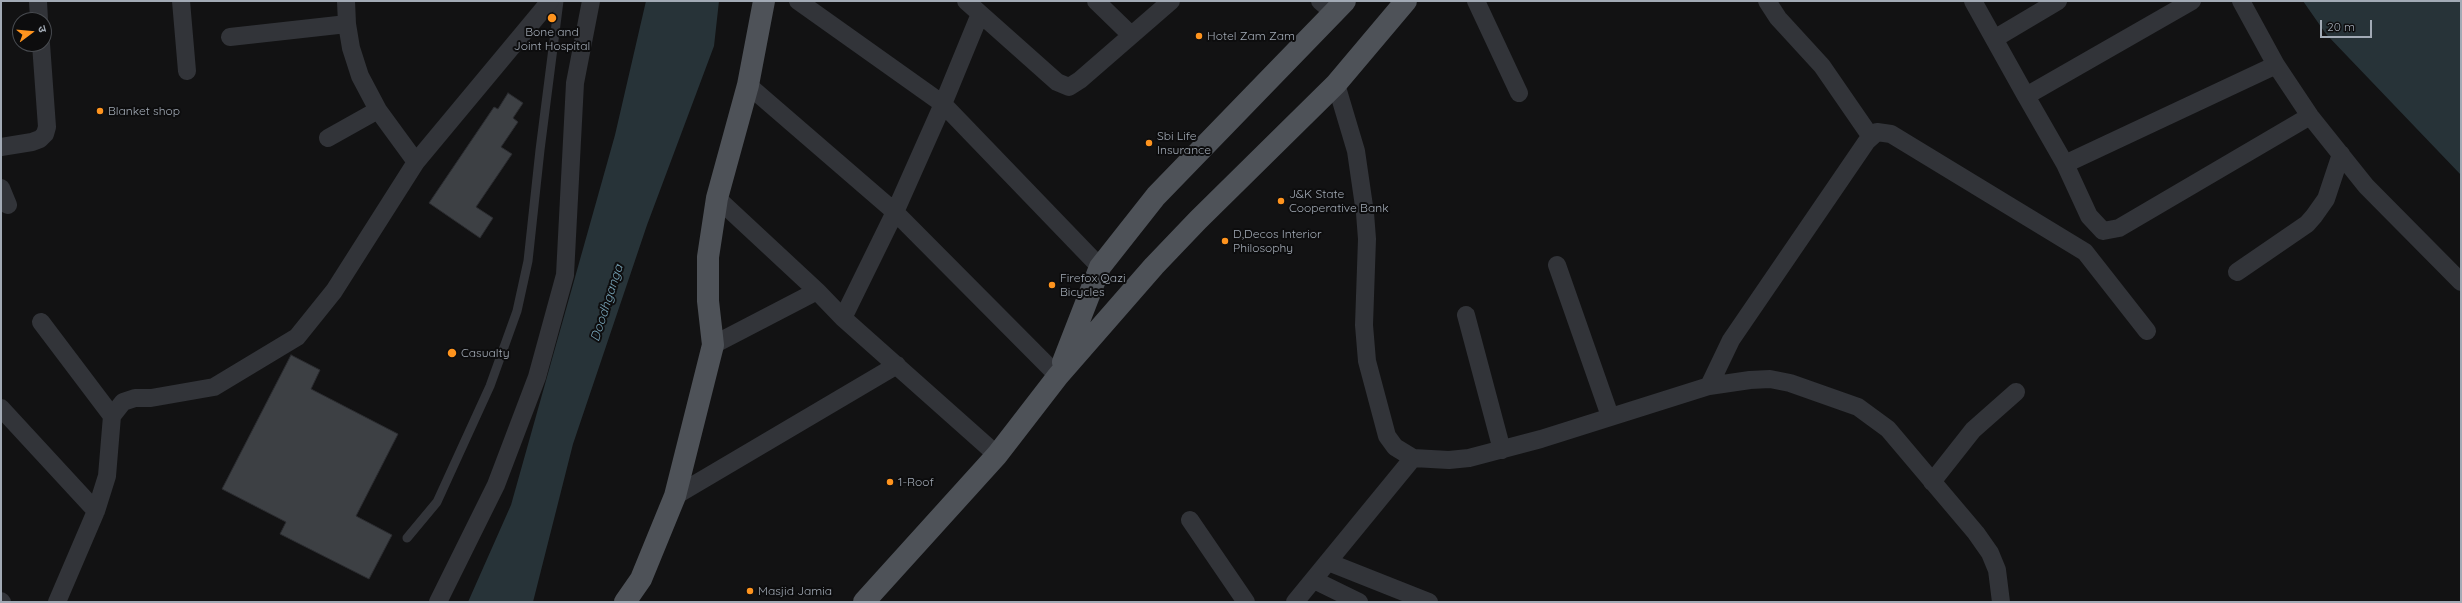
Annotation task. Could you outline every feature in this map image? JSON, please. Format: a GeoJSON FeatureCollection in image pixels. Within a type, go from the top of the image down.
{"type":"FeatureCollection","features":[{"type":"Feature","properties":{"kind":"main road"},"geometry":{"type":"LineString","coordinates":[[625,602],[641,579],[675,496],[713,345],[708,301],[708,257],[717,198],[748,85],[764,1]]}},
{"type":"Feature","properties":{"kind":"main road"},"geometry":{"type":"LineString","coordinates":[[1334,75],[1387,1]]}},
{"type":"Feature","properties":{"kind":"main road"},"geometry":{"type":"LineString","coordinates":[[864,602],[997,455],[1058,376],[1154,266],[1160,242],[1179,221],[1269,133],[1334,75],[1406,1]]}},
{"type":"Feature","properties":{"kind":"main road"},"geometry":{"type":"LineString","coordinates":[[1058,376],[1100,267],[1156,196],[1333,5]]}},
{"type":"Feature","properties":{"kind":"street"},"geometry":{"type":"LineString","coordinates":[[38,1],[39,12]]}},
{"type":"Feature","properties":{"kind":"street"},"geometry":{"type":"LineString","coordinates":[[181,1],[187,71]]}},
{"type":"Feature","properties":{"kind":"street"},"geometry":{"type":"LineString","coordinates":[[346,1],[347,24],[351,48],[360,76],[378,110],[416,162]]}},
{"type":"Feature","properties":{"kind":"street"},"geometry":{"type":"LineString","coordinates":[[57,602],[96,511],[107,476],[112,416],[124,402],[135,398],[151,398],[214,387],[296,337],[334,291],[416,162],[550,1]]}},
{"type":"Feature","properties":{"kind":"street"},"geometry":{"type":"LineString","coordinates":[[438,602],[502,470],[537,377],[565,275],[575,83],[591,1]]}},
{"type":"Feature","properties":{"kind":"street"},"geometry":{"type":"LineString","coordinates":[[798,1],[943,104],[1100,267]]}},
{"type":"Feature","properties":{"kind":"street"},"geometry":{"type":"LineString","coordinates":[[966,1],[1057,82],[1069,87],[1171,1]]}},
{"type":"Feature","properties":{"kind":"street"},"geometry":{"type":"LineString","coordinates":[[1096,1],[1131,35]]}},
{"type":"Feature","properties":{"kind":"street"},"geometry":{"type":"LineString","coordinates":[[1476,1],[1519,93]]}},
{"type":"Feature","properties":{"kind":"street"},"geometry":{"type":"LineString","coordinates":[[1767,1],[1778,18],[1822,66],[1871,137]]}},
{"type":"Feature","properties":{"kind":"street"},"geometry":{"type":"LineString","coordinates":[[1973,1],[2065,164],[2089,216],[2103,231],[2111,231],[2310,116]]}},
{"type":"Feature","properties":{"kind":"street"},"geometry":{"type":"LineString","coordinates":[[1994,39],[2058,1]]}},
{"type":"Feature","properties":{"kind":"street"},"geometry":{"type":"LineString","coordinates":[[2026,96],[2192,1]]}},
{"type":"Feature","properties":{"kind":"street"},"geometry":{"type":"LineString","coordinates":[[2241,1],[2276,65],[2310,116],[2366,186],[2461,282]]}},
{"type":"Feature","properties":{"kind":"street"},"geometry":{"type":"LineString","coordinates":[[843,318],[894,212],[943,104],[980,14]]}},
{"type":"Feature","properties":{"kind":"street"},"geometry":{"type":"LineString","coordinates":[[230,37],[347,24]]}},
{"type":"Feature","properties":{"kind":"street"},"geometry":{"type":"LineString","coordinates":[[1,147],[32,142],[40,139],[45,134],[47,127],[42,52]]}},
{"type":"Feature","properties":{"kind":"street"},"geometry":{"type":"LineString","coordinates":[[2065,164],[2276,65]]}},
{"type":"Feature","properties":{"kind":"street"},"geometry":{"type":"LineString","coordinates":[[1334,75],[1356,151],[1365,213],[1367,239],[1364,325],[1367,361],[1386,436],[1395,447],[1413,458],[1448,460],[1502,450],[1709,386],[1750,380],[1770,379],[1823,393],[1858,407],[1888,430],[1976,532],[1990,553],[1997,570],[2001,602]]}},
{"type":"Feature","properties":{"kind":"street"},"geometry":{"type":"LineString","coordinates":[[748,85],[894,212],[1058,376]]}},
{"type":"Feature","properties":{"kind":"street"},"geometry":{"type":"LineString","coordinates":[[328,138],[378,110]]}},
{"type":"Feature","properties":{"kind":"street"},"geometry":{"type":"LineString","coordinates":[[1709,386],[1730,340],[1871,137],[1877,132],[1891,134],[2081,249],[2147,331]]}},
{"type":"Feature","properties":{"kind":"street"},"geometry":{"type":"LineString","coordinates":[[2237,272],[2307,224],[2326,199],[2341,154]]}},
{"type":"Feature","properties":{"kind":"street"},"geometry":{"type":"LineString","coordinates":[[1,188],[8,205]]}},
{"type":"Feature","properties":{"kind":"street"},"geometry":{"type":"LineString","coordinates":[[717,198],[817,291],[843,318],[997,455]]}},
{"type":"Feature","properties":{"kind":"street"},"geometry":{"type":"LineString","coordinates":[[1557,265],[1610,416]]}},
{"type":"Feature","properties":{"kind":"street"},"geometry":{"type":"LineString","coordinates":[[713,345],[817,291]]}},
{"type":"Feature","properties":{"kind":"street"},"geometry":{"type":"LineString","coordinates":[[1466,315],[1502,450]]}},
{"type":"Feature","properties":{"kind":"street"},"geometry":{"type":"LineString","coordinates":[[41,322],[112,416]]}},
{"type":"Feature","properties":{"kind":"street"},"geometry":{"type":"LineString","coordinates":[[675,496],[897,365]]}},
{"type":"Feature","properties":{"kind":"street"},"geometry":{"type":"LineString","coordinates":[[1932,482],[1973,430],[2016,392]]}},
{"type":"Feature","properties":{"kind":"street"},"geometry":{"type":"LineString","coordinates":[[1,408],[96,511]]}},
{"type":"Feature","properties":{"kind":"street"},"geometry":{"type":"LineString","coordinates":[[1295,602],[1413,458]]}},
{"type":"Feature","properties":{"kind":"street"},"geometry":{"type":"LineString","coordinates":[[1190,520],[1246,602]]}},
{"type":"Feature","properties":{"kind":"street"},"geometry":{"type":"LineString","coordinates":[[1328,562],[1429,602]]}},
{"type":"Feature","properties":{"kind":"street"},"geometry":{"type":"LineString","coordinates":[[1314,580],[1359,602]]}},
{"type":"Feature","properties":{"kind":"lane"},"geometry":{"type":"LineString","coordinates":[[407,538],[437,502],[490,386],[517,311],[528,261],[540,150],[559,1]]}},
{"type":"Feature","properties":{"kind":"water","name":"Doodhganga"},"geometry":{"type":"Polygon","coordinates":[[[646,1],[719,1],[714,46],[647,225],[573,444],[533,602],[468,602],[511,505],[615,135],[646,1]]]}},
{"type":"Feature","properties":{"kind":"water"},"geometry":{"type":"Polygon","coordinates":[[[2303,1],[2461,1],[2461,175],[2326,34],[2303,1]]]}},
{"type":"Feature","properties":{"kind":"building"},"geometry":{"type":"Polygon","coordinates":[[[508,93],[523,103],[513,118],[518,122],[501,147],[512,154],[476,207],[493,218],[480,238],[429,203],[494,107],[498,109],[508,93]]]}},
{"type":"Feature","properties":{"kind":"building"},"geometry":{"type":"Polygon","coordinates":[[[291,355],[320,370],[311,389],[398,434],[356,516],[392,535],[369,579],[280,534],[286,522],[222,489],[291,355]]]}},
{"type":"Feature","properties":{"kind":"place","name":"Bone and Joint Hospital"},"geometry":{"type":"Point","coordinates":[552,18]}},
{"type":"Feature","properties":{"kind":"place","name":"Hotel Zam Zam"},"geometry":{"type":"Point","coordinates":[1199,36]}},
{"type":"Feature","properties":{"kind":"place","name":"Blanket shop"},"geometry":{"type":"Point","coordinates":[100,111]}},
{"type":"Feature","properties":{"kind":"place","name":"Sbi Life Insurance"},"geometry":{"type":"Point","coordinates":[1149,143]}},
{"type":"Feature","properties":{"kind":"place","name":"J&K State Cooperative Bank"},"geometry":{"type":"Point","coordinates":[1281,201]}},
{"type":"Feature","properties":{"kind":"place","name":"D,Decos Interior Philosophy"},"geometry":{"type":"Point","coordinates":[1225,241]}},
{"type":"Feature","properties":{"kind":"place","name":"Firefox Qazi Bicycles"},"geometry":{"type":"Point","coordinates":[1052,285]}},
{"type":"Feature","properties":{"kind":"place","name":"Casualty"},"geometry":{"type":"Point","coordinates":[452,353]}},
{"type":"Feature","properties":{"kind":"place","name":"1-Roof"},"geometry":{"type":"Point","coordinates":[890,482]}},
{"type":"Feature","properties":{"kind":"place","name":"Masjid Jamia"},"geometry":{"type":"Point","coordinates":[750,591]}}]}
